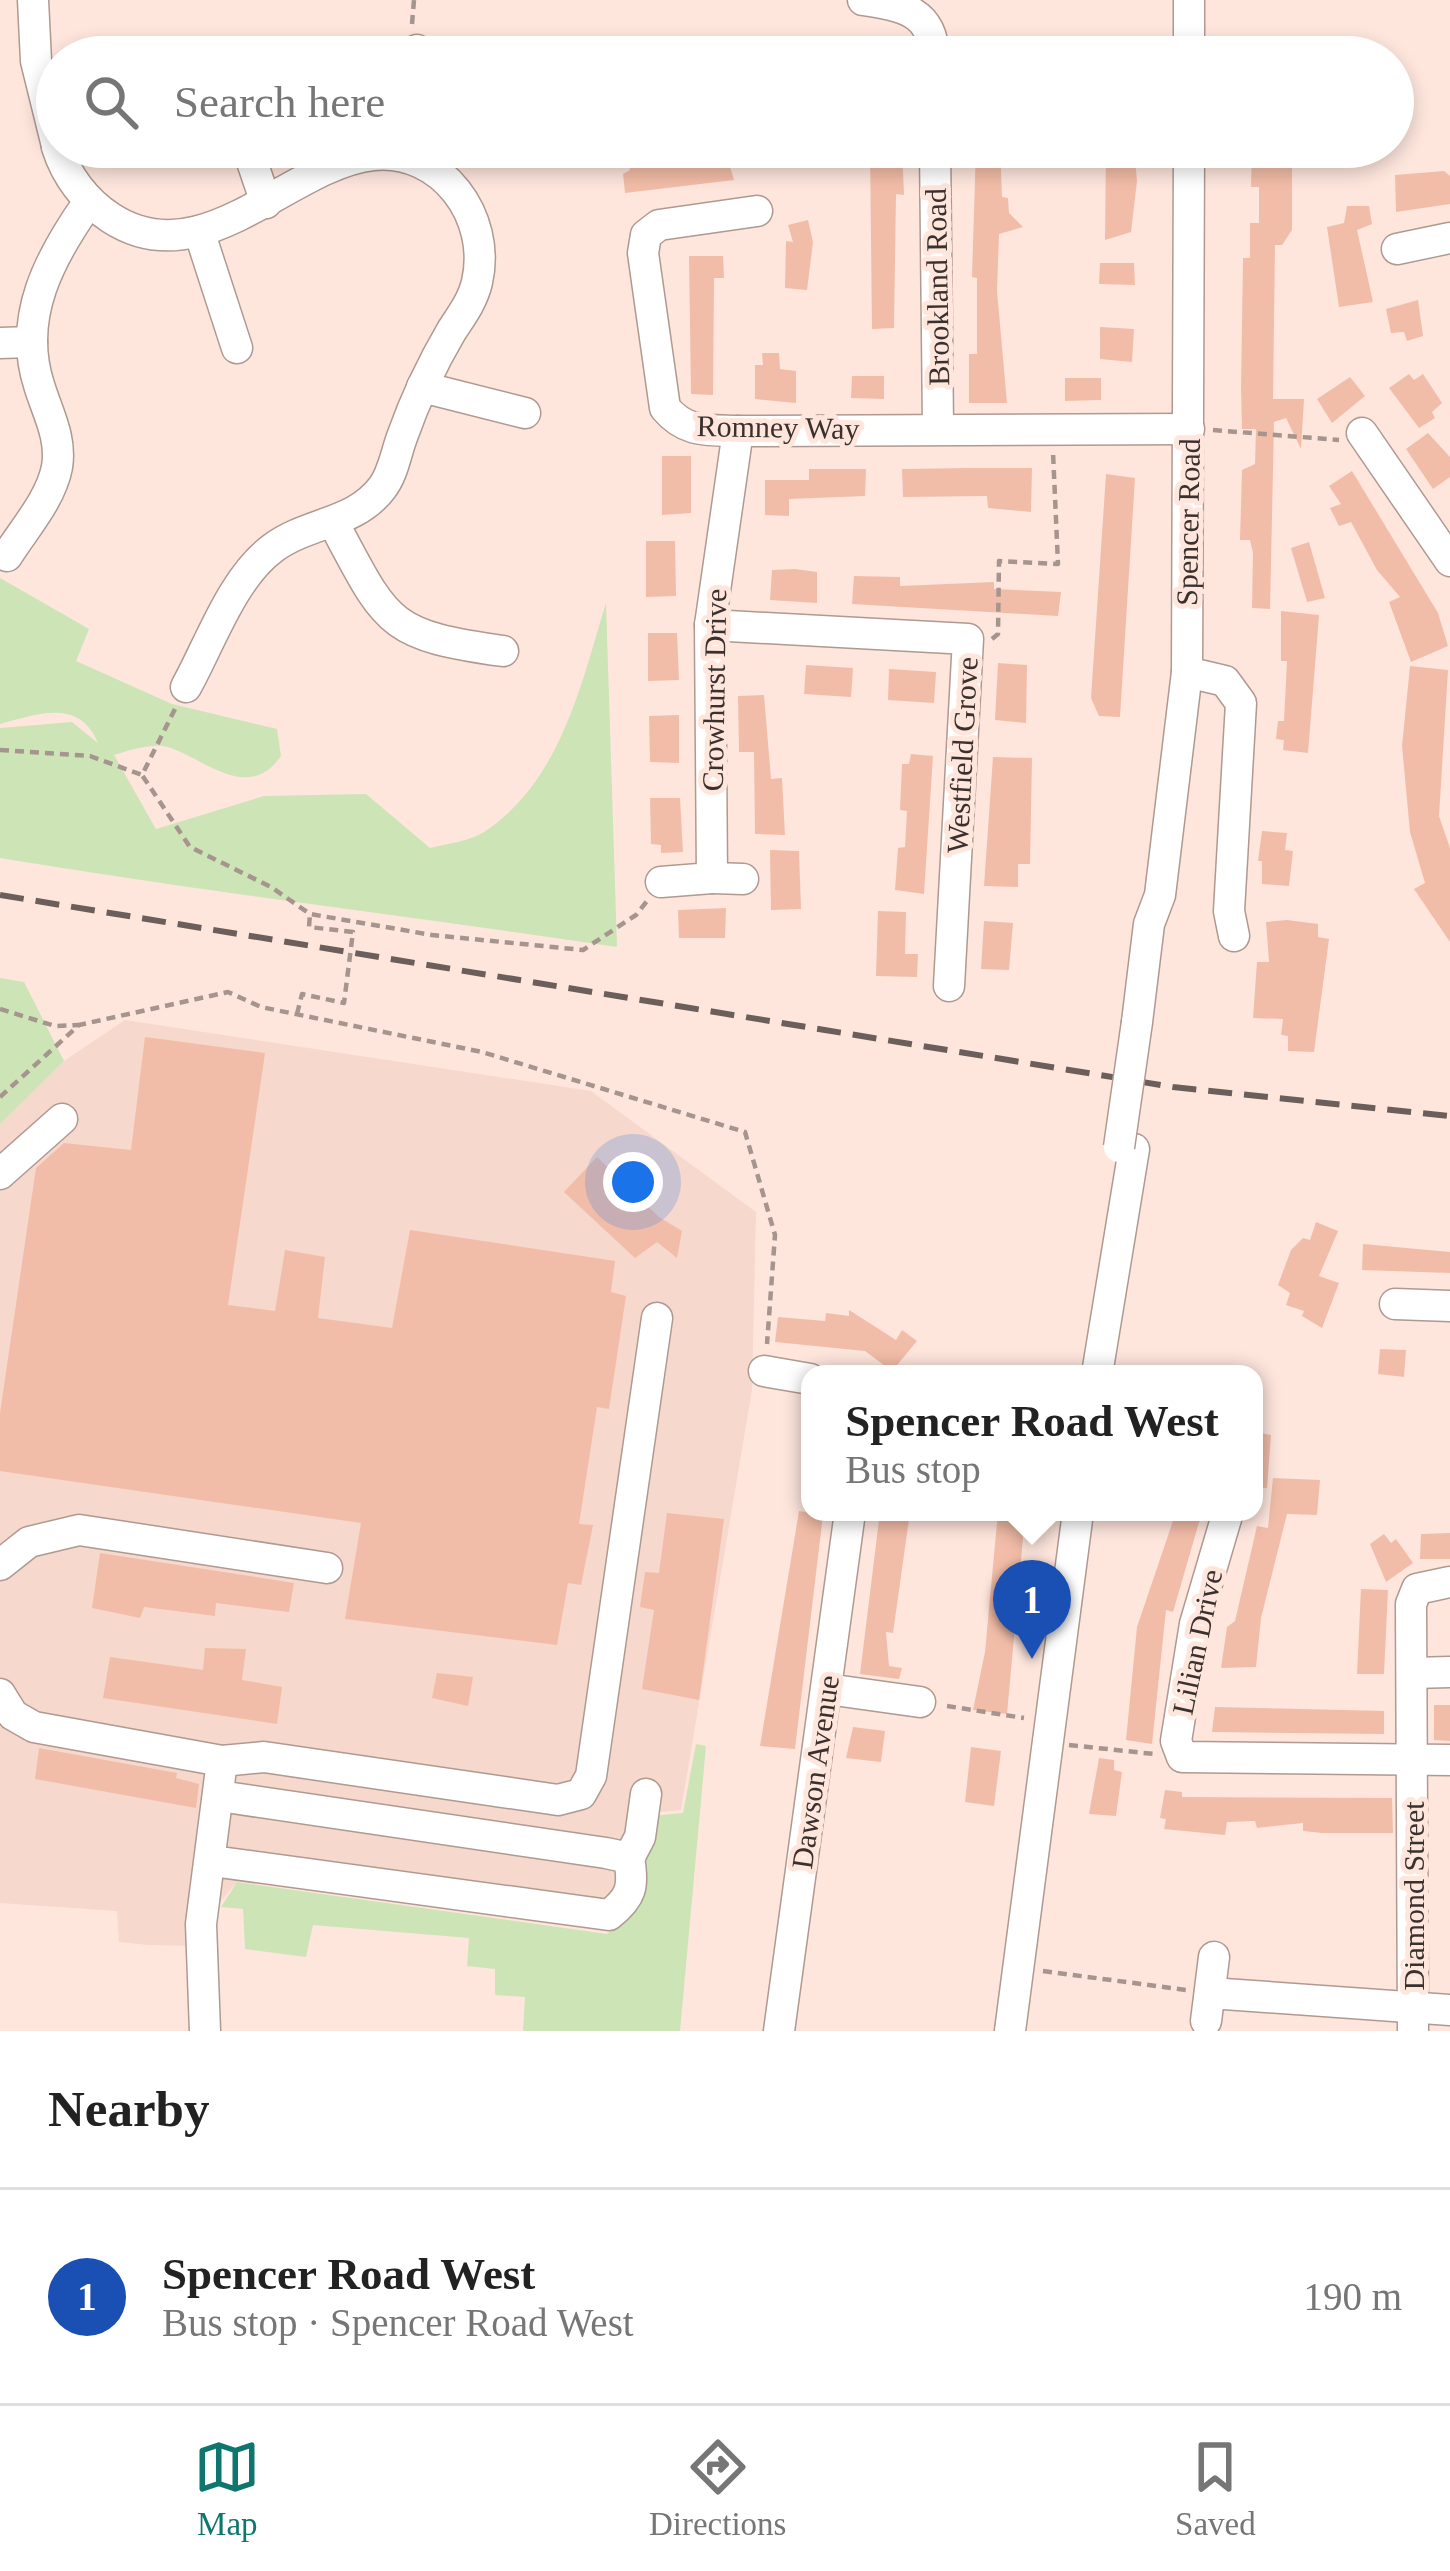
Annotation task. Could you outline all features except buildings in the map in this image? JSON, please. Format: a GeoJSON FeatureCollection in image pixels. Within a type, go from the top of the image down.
{"type":"FeatureCollection","features":[{"type":"Feature","properties":{"kind":"street"},"geometry":{"type":"LineString","coordinates":[[33,0],[36,61]]}},
{"type":"Feature","properties":{"kind":"street"},"geometry":{"type":"LineString","coordinates":[[863,0],[904,7],[923,17],[934,36]]}},
{"type":"Feature","properties":{"kind":"street"},"geometry":{"type":"LineString","coordinates":[[1190,0],[1190,36]]}},
{"type":"Feature","properties":{"kind":"street"},"geometry":{"type":"LineString","coordinates":[[69,168],[88,203],[122,225],[166,236],[199,231],[337,168]]}},
{"type":"Feature","properties":{"kind":"street"},"geometry":{"type":"LineString","coordinates":[[255,168],[266,203]]}},
{"type":"Feature","properties":{"kind":"street"},"geometry":{"type":"LineString","coordinates":[[186,687],[216,659],[263,556],[289,539],[365,508],[386,484],[422,387],[472,297],[479,260],[466,203],[433,168]]}},
{"type":"Feature","properties":{"kind":"street","name":"Brookland Road"},"geometry":{"type":"LineString","coordinates":[[935,168],[938,428]]}},
{"type":"Feature","properties":{"kind":"street","name":"Spencer Road"},"geometry":{"type":"LineString","coordinates":[[1098,1365],[1111,1268],[1121,1241],[1143,1024],[1164,926],[1160,896],[1187,673],[1189,168]]}},
{"type":"Feature","properties":{"kind":"street"},"geometry":{"type":"LineString","coordinates":[[26,543],[57,464],[55,431],[34,368],[32,342],[48,265],[88,203]]}},
{"type":"Feature","properties":{"kind":"street","name":"Romney Way"},"geometry":{"type":"LineString","coordinates":[[757,211],[659,225],[646,235],[643,254],[665,408],[678,423],[695,430],[738,431],[1052,426],[1189,429]]}},
{"type":"Feature","properties":{"kind":"street"},"geometry":{"type":"LineString","coordinates":[[199,231],[237,348]]}},
{"type":"Feature","properties":{"kind":"street"},"geometry":{"type":"LineString","coordinates":[[1397,249],[1450,238]]}},
{"type":"Feature","properties":{"kind":"street"},"geometry":{"type":"LineString","coordinates":[[0,343],[32,342]]}},
{"type":"Feature","properties":{"kind":"street"},"geometry":{"type":"LineString","coordinates":[[422,387],[525,412]]}},
{"type":"Feature","properties":{"kind":"street","name":"Crowhurst Drive"},"geometry":{"type":"LineString","coordinates":[[661,882],[728,879],[710,625],[738,431]]}},
{"type":"Feature","properties":{"kind":"street"},"geometry":{"type":"LineString","coordinates":[[1361,433],[1450,561]]}},
{"type":"Feature","properties":{"kind":"street"},"geometry":{"type":"LineString","coordinates":[[333,522],[380,610],[420,637],[483,655]]}},
{"type":"Feature","properties":{"kind":"street","name":"Westfield Grove"},"geometry":{"type":"LineString","coordinates":[[710,625],[968,639],[949,986]]}},
{"type":"Feature","properties":{"kind":"street"},"geometry":{"type":"LineString","coordinates":[[1187,673],[1225,682],[1240,703],[1229,911],[1234,936]]}},
{"type":"Feature","properties":{"kind":"street"},"geometry":{"type":"LineString","coordinates":[[0,1174],[62,1119]]}},
{"type":"Feature","properties":{"kind":"street"},"geometry":{"type":"LineString","coordinates":[[1395,1304],[1450,1306]]}},
{"type":"Feature","properties":{"kind":"street"},"geometry":{"type":"LineString","coordinates":[[0,1694],[13,1715],[34,1727],[222,1761],[264,1757],[558,1800],[581,1794],[591,1777],[657,1318]]}},
{"type":"Feature","properties":{"kind":"street"},"geometry":{"type":"LineString","coordinates":[[764,1371],[801,1377]]}},
{"type":"Feature","properties":{"kind":"street","name":"Dawson Avenue"},"geometry":{"type":"LineString","coordinates":[[779,2031],[849,1521]]}},
{"type":"Feature","properties":{"kind":"street"},"geometry":{"type":"LineString","coordinates":[[1010,2031],[1077,1521]]}},
{"type":"Feature","properties":{"kind":"street","name":"Lilian Drive"},"geometry":{"type":"LineString","coordinates":[[1225,1521],[1195,1624],[1176,1741],[1182,1757],[1450,1760]]}},
{"type":"Feature","properties":{"kind":"street"},"geometry":{"type":"LineString","coordinates":[[0,1565],[28,1542],[79,1530],[328,1568]]}},
{"type":"Feature","properties":{"kind":"street","name":"Diamond Street"},"geometry":{"type":"LineString","coordinates":[[1413,2021],[1411,1604],[1418,1589],[1450,1582]]}},
{"type":"Feature","properties":{"kind":"street"},"geometry":{"type":"LineString","coordinates":[[1412,1672],[1450,1672]]}},
{"type":"Feature","properties":{"kind":"street"},"geometry":{"type":"LineString","coordinates":[[827,1689],[918,1702]]}},
{"type":"Feature","properties":{"kind":"street"},"geometry":{"type":"LineString","coordinates":[[205,2031],[201,1924],[222,1761]]}},
{"type":"Feature","properties":{"kind":"street"},"geometry":{"type":"LineString","coordinates":[[212,1861],[609,1915],[625,1903],[634,1885],[628,1858],[640,1837],[646,1795]]}},
{"type":"Feature","properties":{"kind":"street"},"geometry":{"type":"LineString","coordinates":[[219,1796],[628,1858]]}},
{"type":"Feature","properties":{"kind":"street"},"geometry":{"type":"LineString","coordinates":[[1214,1957],[1208,2007],[1413,2021],[1450,2010]]}},
{"type":"Feature","properties":{"kind":"path"},"geometry":{"type":"LineString","coordinates":[[968,639],[995,639],[998,634],[999,561],[1058,564],[1052,426]]}},
{"type":"Feature","properties":{"kind":"path"},"geometry":{"type":"LineString","coordinates":[[1189,429],[1338,441],[1361,433]]}},
{"type":"Feature","properties":{"kind":"path"},"geometry":{"type":"LineString","coordinates":[[142,776],[186,687]]}},
{"type":"Feature","properties":{"kind":"path"},"geometry":{"type":"LineString","coordinates":[[0,750],[90,756],[142,776],[190,847],[310,914],[432,935],[583,950],[636,915],[661,882]]}},
{"type":"Feature","properties":{"kind":"path"},"geometry":{"type":"LineString","coordinates":[[297,1014],[302,994],[344,1003],[347,980],[353,932],[309,927],[310,914]]}},
{"type":"Feature","properties":{"kind":"path"},"geometry":{"type":"LineString","coordinates":[[0,1010],[55,1026],[79,1025],[228,992],[261,1007],[482,1052],[745,1132],[776,1235],[769,1328]]}},
{"type":"Feature","properties":{"kind":"path"},"geometry":{"type":"LineString","coordinates":[[0,1097],[79,1025]]}},
{"type":"Feature","properties":{"kind":"path"},"geometry":{"type":"LineString","coordinates":[[918,1702],[1182,1757]]}},
{"type":"Feature","properties":{"kind":"path"},"geometry":{"type":"LineString","coordinates":[[1017,1968],[1208,2007]]}},
{"type":"Feature","properties":{"kind":"shaded area"},"geometry":{"type":"Polygon","coordinates":[[[125,1020],[591,1091],[756,1212],[752,1390],[681,1810],[649,1813],[609,1929],[238,1881],[201,1924],[193,1946],[149,1945],[119,1942],[117,1911],[0,1903],[0,1124],[64,1061],[125,1020]]]}},
{"type":"Feature","properties":{"kind":"green space"},"geometry":{"type":"Polygon","coordinates":[[[0,578],[89,629],[76,661],[172,704],[277,729],[281,756],[255,776],[228,774],[164,746],[114,755],[156,829],[264,796],[366,794],[430,848],[484,832],[532,786],[577,698],[606,603],[617,947],[0,858],[0,728],[72,722],[98,743],[90,729],[69,715],[43,714],[0,724],[0,578]]]}},
{"type":"Feature","properties":{"kind":"green space"},"geometry":{"type":"Polygon","coordinates":[[[0,978],[24,982],[64,1061],[0,1124],[0,978]]]}},
{"type":"Feature","properties":{"kind":"green space"},"geometry":{"type":"Polygon","coordinates":[[[696,1744],[706,1746],[680,2031],[523,2031],[525,1997],[495,1995],[495,1969],[467,1966],[469,1938],[313,1925],[306,1957],[245,1949],[243,1909],[221,1907],[237,1882],[607,1934],[637,1909],[652,1816],[683,1813],[696,1744]]]}},
{"type":"Feature","properties":{"kind":"railway"},"geometry":{"type":"LineString","coordinates":[[0,895],[1173,1087],[1450,1116]]}},
{"type":"Feature","properties":{"kind":"place","name":"Spencer Road West"},"geometry":{"type":"Point","coordinates":[1032,1659]}}]}
